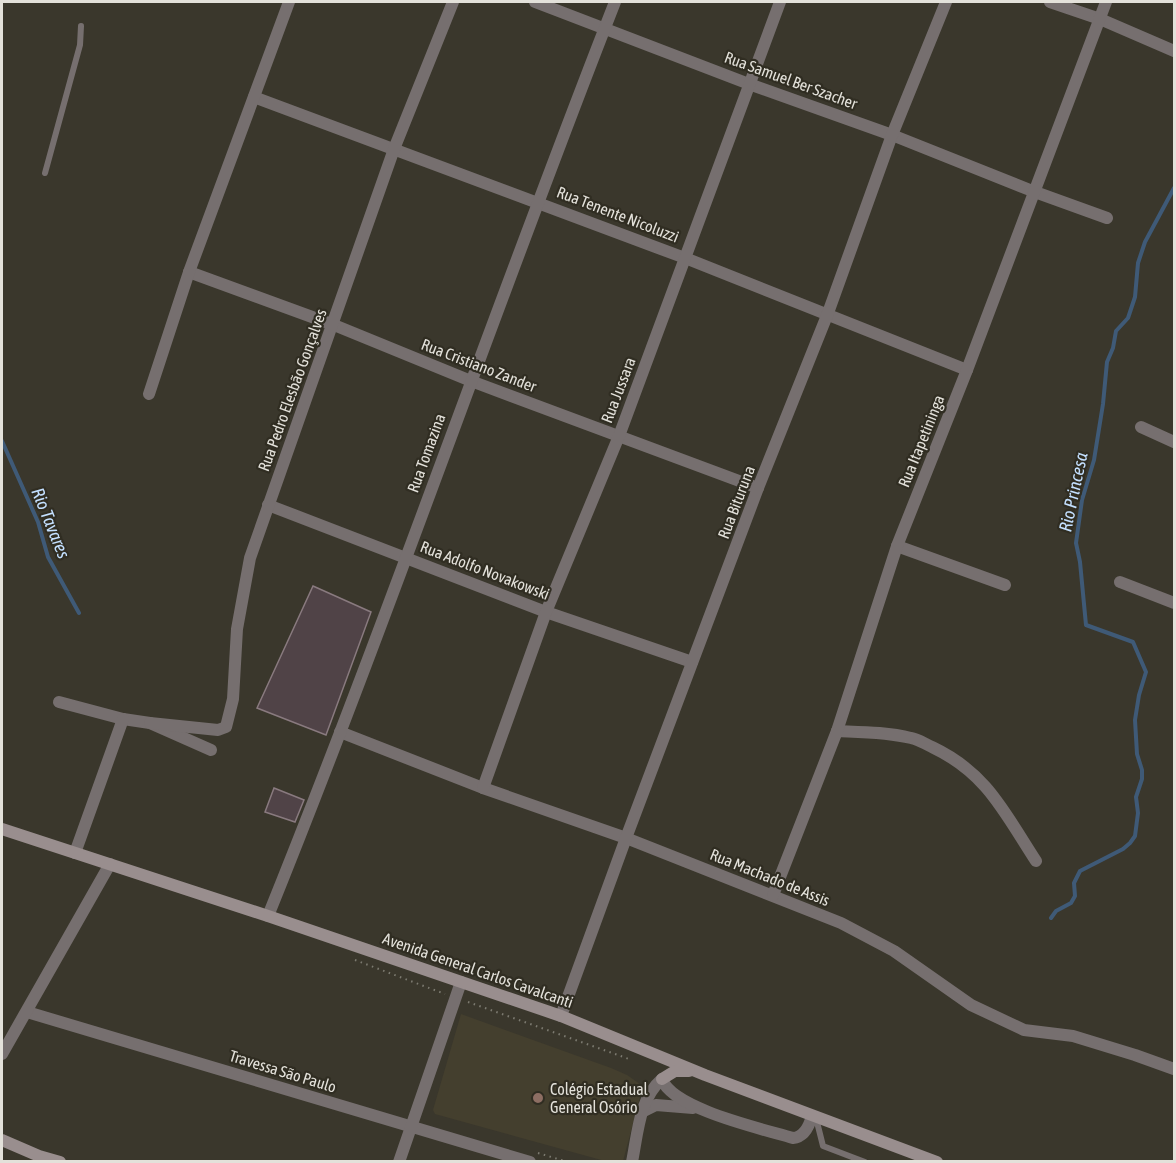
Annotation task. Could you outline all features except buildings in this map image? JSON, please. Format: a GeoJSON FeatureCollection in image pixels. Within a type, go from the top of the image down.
{"type":"FeatureCollection","features":[{"type":"Feature","properties":{"kind":"main road","name":"Avenida General Carlos Cavalcanti"},"geometry":{"type":"LineString","coordinates":[[2,829],[268,916],[561,1016],[705,1075],[937,1161]]}},
{"type":"Feature","properties":{"kind":"main road"},"geometry":{"type":"LineString","coordinates":[[662,1079],[670,1073],[682,1070],[705,1075]]}},
{"type":"Feature","properties":{"kind":"main road"},"geometry":{"type":"LineString","coordinates":[[2,1140],[39,1156],[60,1161]]}},
{"type":"Feature","properties":{"kind":"street"},"geometry":{"type":"LineString","coordinates":[[148,394],[189,272],[289,2]]}},
{"type":"Feature","properties":{"kind":"street","name":"Rua Pedro Elesbão Gonçalves"},"geometry":{"type":"LineString","coordinates":[[150,723],[218,730],[226,727],[232,699],[237,629],[248,570],[268,506],[334,325],[394,149],[453,2]]}},
{"type":"Feature","properties":{"kind":"street","name":"Rua Samuel Ber Szacher"},"geometry":{"type":"LineString","coordinates":[[535,2],[1107,218]]}},
{"type":"Feature","properties":{"kind":"street","name":"Rua Tomazina"},"geometry":{"type":"LineString","coordinates":[[268,916],[340,732],[615,2]]}},
{"type":"Feature","properties":{"kind":"street","name":"Rua Jussara"},"geometry":{"type":"LineString","coordinates":[[483,788],[546,612],[619,436],[780,2]]}},
{"type":"Feature","properties":{"kind":"street","name":"Rua Bituruna"},"geometry":{"type":"LineString","coordinates":[[561,1016],[758,488],[828,313],[892,135],[946,2]]}},
{"type":"Feature","properties":{"kind":"street"},"geometry":{"type":"LineString","coordinates":[[1050,2],[1100,19],[1174,51]]}},
{"type":"Feature","properties":{"kind":"street","name":"Rua Itapetininga"},"geometry":{"type":"LineString","coordinates":[[773,896],[837,731],[897,546],[967,370],[1106,2]]}},
{"type":"Feature","properties":{"kind":"street","name":"Rua Tenente Nicoluzzi"},"geometry":{"type":"LineString","coordinates":[[254,97],[686,258],[967,370]]}},
{"type":"Feature","properties":{"kind":"street","name":"Rua Cristiano Zander"},"geometry":{"type":"LineString","coordinates":[[189,272],[334,325],[471,381],[758,488]]}},
{"type":"Feature","properties":{"kind":"street"},"geometry":{"type":"LineString","coordinates":[[1141,427],[1174,442]]}},
{"type":"Feature","properties":{"kind":"street","name":"Rua Adolfo Novakowski"},"geometry":{"type":"LineString","coordinates":[[268,506],[546,612],[692,662]]}},
{"type":"Feature","properties":{"kind":"street"},"geometry":{"type":"LineString","coordinates":[[897,546],[1005,585]]}},
{"type":"Feature","properties":{"kind":"street"},"geometry":{"type":"LineString","coordinates":[[1120,582],[1174,603]]}},
{"type":"Feature","properties":{"kind":"street"},"geometry":{"type":"LineString","coordinates":[[59,702],[123,719],[150,723],[211,750]]}},
{"type":"Feature","properties":{"kind":"street"},"geometry":{"type":"LineString","coordinates":[[75,853],[123,719]]}},
{"type":"Feature","properties":{"kind":"street"},"geometry":{"type":"LineString","coordinates":[[837,731],[871,732],[912,738],[951,756],[974,774],[991,792],[1036,861]]}},
{"type":"Feature","properties":{"kind":"street","name":"Rua Machado de Assis"},"geometry":{"type":"LineString","coordinates":[[340,732],[483,788],[626,838],[841,923],[894,951],[971,1005],[1003,1022],[1024,1030],[1073,1036],[1104,1044],[1174,1069]]}},
{"type":"Feature","properties":{"kind":"street"},"geometry":{"type":"LineString","coordinates":[[2,1054],[110,864]]}},
{"type":"Feature","properties":{"kind":"street"},"geometry":{"type":"LineString","coordinates":[[399,1161],[461,982]]}},
{"type":"Feature","properties":{"kind":"street","name":"Travessa São Paulo"},"geometry":{"type":"LineString","coordinates":[[27,1012],[530,1161]]}},
{"type":"Feature","properties":{"kind":"street"},"geometry":{"type":"LineString","coordinates":[[632,1161],[642,1112],[653,1087],[662,1079],[668,1089],[697,1108]]}},
{"type":"Feature","properties":{"kind":"street"},"geometry":{"type":"LineString","coordinates":[[642,1112],[656,1105],[697,1108],[793,1138],[798,1138],[806,1131],[814,1117]]}},
{"type":"Feature","properties":{"kind":"lane"},"geometry":{"type":"LineString","coordinates":[[45,173],[80,45],[81,26]]}},
{"type":"Feature","properties":{"kind":"lane"},"geometry":{"type":"LineString","coordinates":[[814,1117],[823,1146],[865,1161]]}},
{"type":"Feature","properties":{"kind":"shaded area","name":"Colégio Estadual General Osório"},"geometry":{"type":"Polygon","coordinates":[[[461,1014],[611,1068],[643,1086],[623,1161],[605,1161],[435,1114],[433,1110],[461,1014]]]}},
{"type":"Feature","properties":{"kind":"waterway","name":"Rio Princesa"},"geometry":{"type":"LineString","coordinates":[[1051,918],[1056,911],[1071,903],[1075,896],[1074,883],[1080,871],[1123,849],[1135,836],[1138,813],[1136,797],[1142,779],[1137,754],[1135,720],[1146,672],[1133,642],[1086,625],[1076,543],[1082,500],[1094,460],[1107,362],[1113,348],[1116,331],[1128,318],[1135,297],[1138,263],[1145,242],[1174,188]]}},
{"type":"Feature","properties":{"kind":"waterway","name":"Rio Tavares"},"geometry":{"type":"LineString","coordinates":[[2,441],[38,522],[48,557],[79,613]]}},
{"type":"Feature","properties":{"kind":"place","name":"Colégio Estadual General Osório"},"geometry":{"type":"Point","coordinates":[538,1098]}}]}
